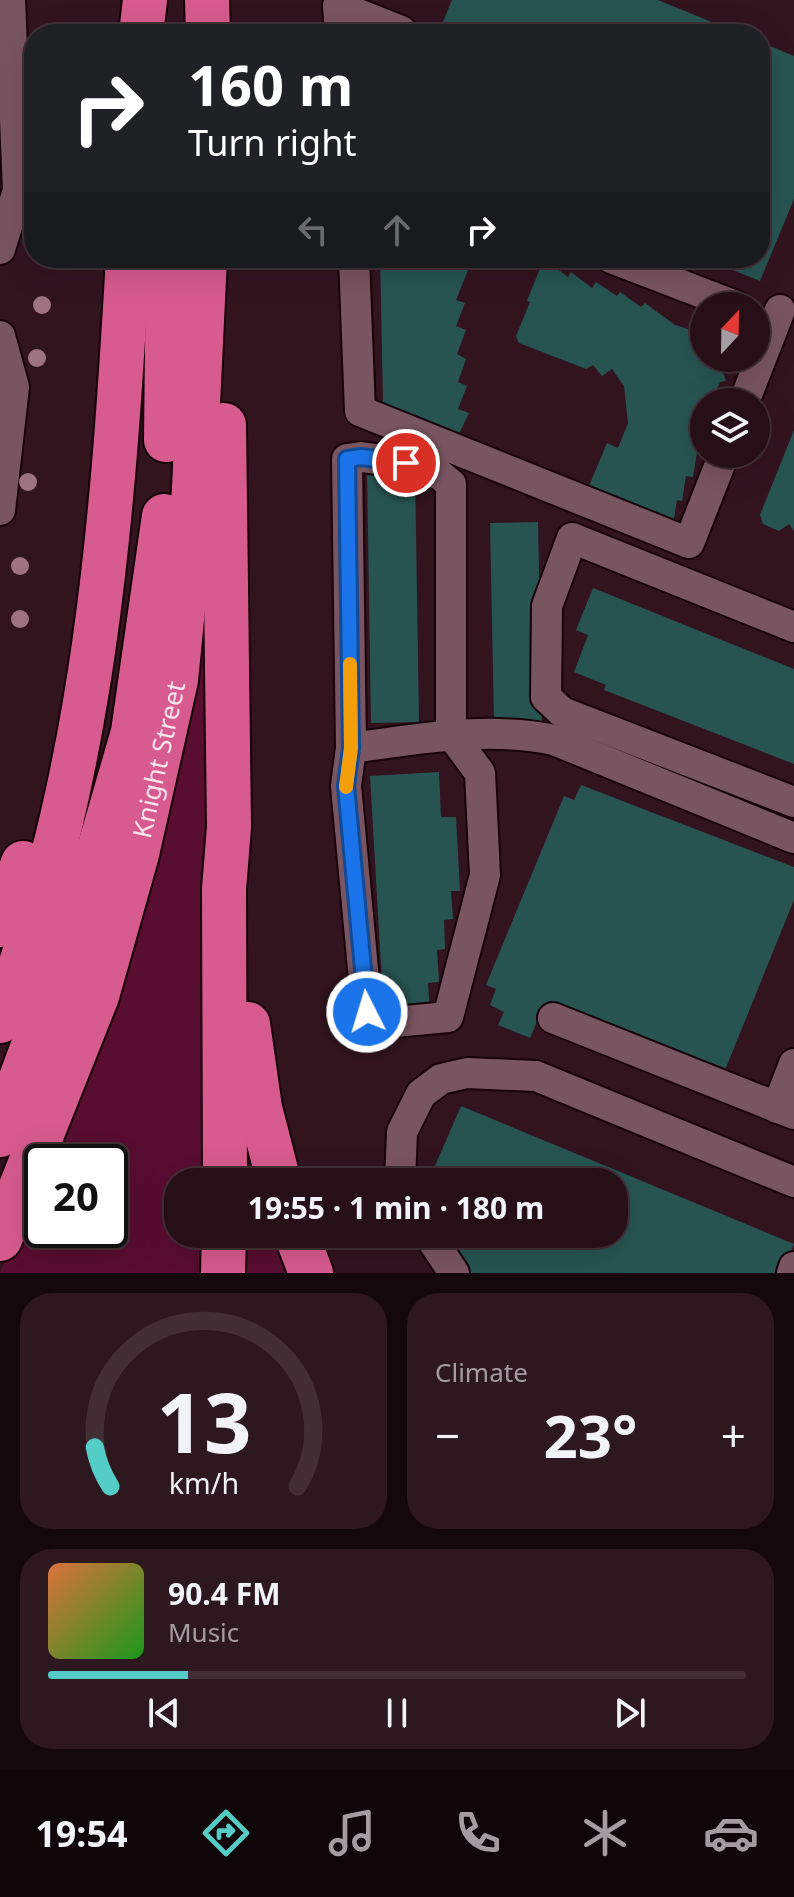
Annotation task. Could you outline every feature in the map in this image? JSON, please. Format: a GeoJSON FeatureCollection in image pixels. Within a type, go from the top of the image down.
{"type":"FeatureCollection","features":[{"type":"Feature","properties":{"kind":"highway"},"geometry":{"type":"LineString","coordinates":[[142,24],[145,0]]}},
{"type":"Feature","properties":{"kind":"highway"},"geometry":{"type":"LineString","coordinates":[[159,0],[160,24]]}},
{"type":"Feature","properties":{"kind":"highway"},"geometry":{"type":"LineString","coordinates":[[207,0],[208,24]]}},
{"type":"Feature","properties":{"kind":"highway"},"geometry":{"type":"LineString","coordinates":[[0,1021],[45,887],[90,686],[99,621],[127,268]]}},
{"type":"Feature","properties":{"kind":"highway","name":"Knight Street"},"geometry":{"type":"LineString","coordinates":[[0,1135],[76,929],[133,732],[165,507],[168,268]]}},
{"type":"Feature","properties":{"kind":"highway","name":"Knight Street"},"geometry":{"type":"LineString","coordinates":[[0,1239],[97,996],[137,854],[176,680],[193,508],[205,268]]}},
{"type":"Feature","properties":{"kind":"highway"},"geometry":{"type":"LineString","coordinates":[[218,268],[222,320],[229,827],[250,1045],[260,1108],[275,1168]]}},
{"type":"Feature","properties":{"kind":"highway"},"geometry":{"type":"LineString","coordinates":[[0,925],[61,754],[99,621]]}},
{"type":"Feature","properties":{"kind":"highway"},"geometry":{"type":"LineString","coordinates":[[225,1168],[224,889],[229,827]]}},
{"type":"Feature","properties":{"kind":"highway"},"geometry":{"type":"LineString","coordinates":[[223,1273],[224,1248]]}},
{"type":"Feature","properties":{"kind":"highway"},"geometry":{"type":"LineString","coordinates":[[301,1248],[311,1273]]}},
{"type":"Feature","properties":{"kind":"lane"},"geometry":{"type":"LineString","coordinates":[[0,249],[18,190],[10,0]]}},
{"type":"Feature","properties":{"kind":"lane"},"geometry":{"type":"LineString","coordinates":[[339,13],[371,24]]}},
{"type":"Feature","properties":{"kind":"lane"},"geometry":{"type":"LineString","coordinates":[[354,268],[360,411],[689,543],[718,468]]}},
{"type":"Feature","properties":{"kind":"lane"},"geometry":{"type":"LineString","coordinates":[[637,268],[700,292]]}},
{"type":"Feature","properties":{"kind":"lane"},"geometry":{"type":"LineString","coordinates":[[749,388],[777,309]]}},
{"type":"Feature","properties":{"kind":"lane"},"geometry":{"type":"LineString","coordinates":[[0,336],[14,387],[0,510]]}},
{"type":"Feature","properties":{"kind":"lane"},"geometry":{"type":"LineString","coordinates":[[361,457],[429,466],[451,484],[451,734],[480,773],[485,875],[448,1017],[373,1024],[367,1012],[346,786],[351,748],[347,459],[361,457]]}},
{"type":"Feature","properties":{"kind":"lane"},"geometry":{"type":"LineString","coordinates":[[794,627],[572,538],[547,606],[545,670],[546,697],[562,712],[794,802]]}},
{"type":"Feature","properties":{"kind":"lane"},"geometry":{"type":"LineString","coordinates":[[351,748],[451,734],[528,734],[554,740],[794,838]]}},
{"type":"Feature","properties":{"kind":"lane"},"geometry":{"type":"LineString","coordinates":[[553,1018],[786,1111],[794,1064]]}},
{"type":"Feature","properties":{"kind":"lane"},"geometry":{"type":"LineString","coordinates":[[401,1168],[402,1132],[421,1094],[441,1079],[467,1073],[536,1076],[794,1182]]}},
{"type":"Feature","properties":{"kind":"lane"},"geometry":{"type":"LineString","coordinates":[[437,1248],[454,1273]]}},
{"type":"Feature","properties":{"kind":"lane"},"geometry":{"type":"LineString","coordinates":[[792,1273],[794,1267]]}},
{"type":"Feature","properties":{"kind":"shaded area"},"geometry":{"type":"Polygon","coordinates":[[[203,625],[206,626],[210,1168],[164,1168],[164,1248],[209,1248],[208,1273],[0,1273],[24,1212],[24,1248],[128,1248],[128,1144],[48,1144],[203,625]]]}},
{"type":"Feature","properties":{"kind":"shaded area"},"geometry":{"type":"Polygon","coordinates":[[[239,1248],[282,1248],[290,1273],[238,1273],[239,1248]]]}},
{"type":"Feature","properties":{"kind":"building"},"geometry":{"type":"Polygon","coordinates":[[[452,0],[658,0],[717,24],[442,24],[452,0]]]}},
{"type":"Feature","properties":{"kind":"building"},"geometry":{"type":"Polygon","coordinates":[[[770,46],[794,56],[794,199],[770,257],[770,46]]]}},
{"type":"Feature","properties":{"kind":"building"},"geometry":{"type":"Polygon","coordinates":[[[380,268],[469,268],[456,300],[465,303],[456,326],[466,330],[457,354],[466,359],[458,382],[467,386],[458,409],[469,413],[457,438],[379,408],[383,400],[380,268]]]}},
{"type":"Feature","properties":{"kind":"building"},"geometry":{"type":"Polygon","coordinates":[[[540,268],[556,268],[568,277],[571,272],[592,288],[596,282],[617,296],[620,292],[641,307],[645,303],[675,325],[690,330],[690,372],[723,372],[726,381],[720,382],[718,388],[690,388],[690,468],[694,468],[693,477],[686,476],[682,501],[677,500],[673,525],[586,493],[607,443],[618,448],[628,423],[624,386],[612,369],[602,376],[593,365],[586,369],[519,343],[516,336],[530,302],[527,301],[540,268]]]}},
{"type":"Feature","properties":{"kind":"building"},"geometry":{"type":"Polygon","coordinates":[[[728,268],[765,268],[760,281],[728,268]]]}},
{"type":"Feature","properties":{"kind":"building"},"geometry":{"type":"Polygon","coordinates":[[[794,430],[794,531],[789,524],[779,531],[763,524],[760,515],[794,430]]]}},
{"type":"Feature","properties":{"kind":"building"},"geometry":{"type":"Polygon","coordinates":[[[415,471],[419,722],[371,723],[367,472],[415,471]]]}},
{"type":"Feature","properties":{"kind":"building"},"geometry":{"type":"Polygon","coordinates":[[[538,522],[542,721],[494,722],[490,523],[538,522]]]}},
{"type":"Feature","properties":{"kind":"building"},"geometry":{"type":"Polygon","coordinates":[[[593,588],[794,669],[794,764],[604,690],[606,685],[574,672],[588,635],[576,630],[593,588]]]}},
{"type":"Feature","properties":{"kind":"building"},"geometry":{"type":"Polygon","coordinates":[[[439,772],[441,817],[456,817],[460,891],[451,891],[453,919],[444,920],[445,949],[437,950],[439,982],[428,983],[430,1014],[384,1017],[370,776],[439,772]]]}},
{"type":"Feature","properties":{"kind":"building"},"geometry":{"type":"Polygon","coordinates":[[[581,785],[794,867],[794,900],[723,1075],[545,1003],[530,1038],[498,1025],[504,1012],[490,1005],[496,989],[486,985],[564,796],[574,800],[581,785]]]}},
{"type":"Feature","properties":{"kind":"building"},"geometry":{"type":"Polygon","coordinates":[[[461,1106],[611,1168],[434,1168],[461,1106]]]}},
{"type":"Feature","properties":{"kind":"building"},"geometry":{"type":"Polygon","coordinates":[[[628,1175],[794,1244],[782,1273],[465,1273],[448,1248],[628,1248],[628,1175]]]}},
{"type":"Feature","properties":{"kind":"slow traffic"},"geometry":{"type":"LineString","coordinates":[[346,787],[351,748],[350,664]]}},
{"type":"Feature","properties":{"kind":"route"},"geometry":{"type":"LineString","coordinates":[[367,1012],[346,786],[351,748],[347,459],[361,457],[406,463]]}}]}
